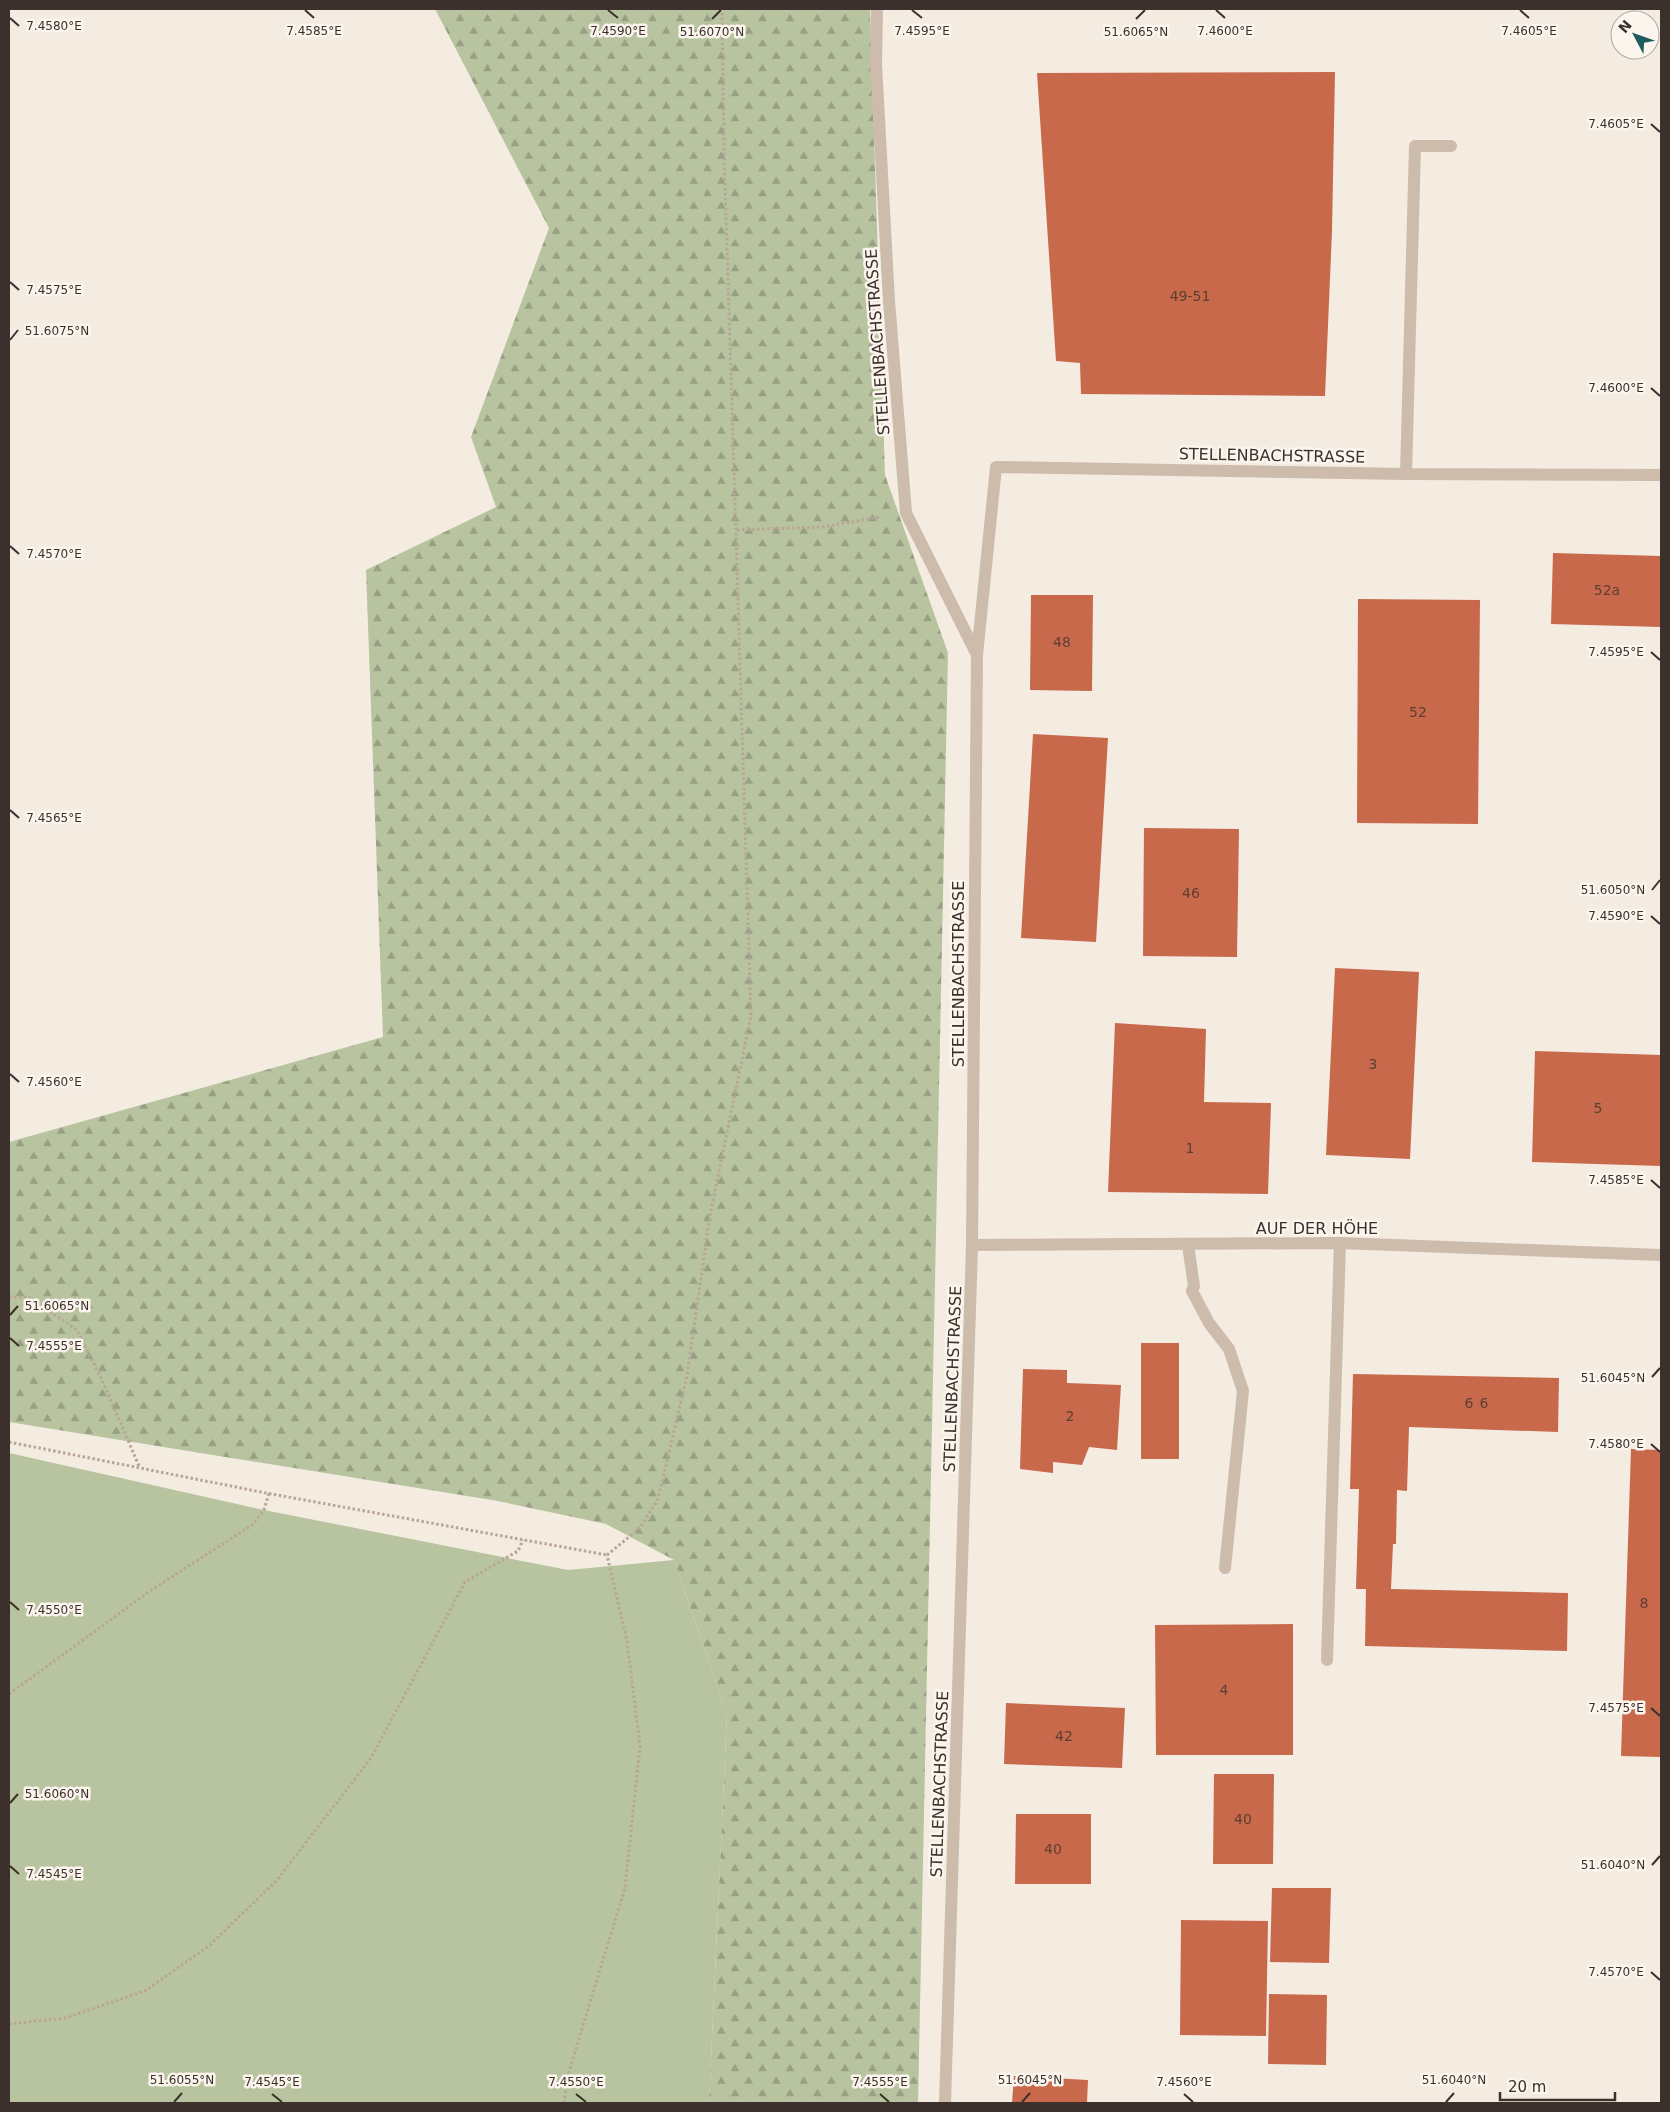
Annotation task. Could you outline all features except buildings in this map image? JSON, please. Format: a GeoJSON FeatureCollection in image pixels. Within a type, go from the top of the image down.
{"type":"FeatureCollection","features":[{"type":"Feature","properties":{"kind":"street","name":"STELLENBACHSTRASSE"},"geometry":{"type":"LineString","coordinates":[[877,9],[876,64],[889,300],[906,513],[977,655]]}},
{"type":"Feature","properties":{"kind":"street"},"geometry":{"type":"LineString","coordinates":[[1406,474],[1415,146],[1451,146]]}},
{"type":"Feature","properties":{"kind":"street","name":"STELLENBACHSTRASSE"},"geometry":{"type":"LineString","coordinates":[[945,2103],[972,1245],[977,655],[996,467],[1661,476]]}},
{"type":"Feature","properties":{"kind":"street"},"geometry":{"type":"LineString","coordinates":[[1327,1660],[1340,1243]]}},
{"type":"Feature","properties":{"kind":"street","name":"AUF DER HÖHE"},"geometry":{"type":"LineString","coordinates":[[972,1245],[1340,1243],[1661,1255]]}},
{"type":"Feature","properties":{"kind":"street"},"geometry":{"type":"LineString","coordinates":[[1188,1245],[1194,1286],[1192,1291],[1209,1323],[1229,1349],[1243,1391],[1225,1568]]}},
{"type":"Feature","properties":{"kind":"path"},"geometry":{"type":"LineString","coordinates":[[9,1442],[139,1466],[269,1494],[607,1555],[640,1528],[658,1499],[687,1376],[710,1215],[751,1016],[724,150],[722,9]]}},
{"type":"Feature","properties":{"kind":"path"},"geometry":{"type":"LineString","coordinates":[[737,530],[822,527],[906,513]]}},
{"type":"Feature","properties":{"kind":"path"},"geometry":{"type":"LineString","coordinates":[[9,1297],[28,1297],[77,1330],[103,1382],[139,1466]]}},
{"type":"Feature","properties":{"kind":"path"},"geometry":{"type":"LineString","coordinates":[[9,1694],[150,1591],[252,1525],[264,1510],[269,1494]]}},
{"type":"Feature","properties":{"kind":"path"},"geometry":{"type":"LineString","coordinates":[[9,2024],[65,2018],[145,1991],[210,1945],[277,1880],[371,1758],[465,1582],[518,1551],[523,1540]]}},
{"type":"Feature","properties":{"kind":"path"},"geometry":{"type":"LineString","coordinates":[[564,2103],[567,2078],[625,1888],[640,1746],[627,1641],[607,1555]]}},
{"type":"Feature","properties":{"kind":"green space"},"geometry":{"type":"Polygon","coordinates":[[[435,9],[870,9],[885,475],[948,653],[918,2103],[709,2103],[727,1714],[674,1560],[606,1524],[498,1501],[9,1422],[9,1142],[383,1037],[366,570],[496,507],[471,437],[549,228],[435,9]]]}},
{"type":"Feature","properties":{"kind":"green space"},"geometry":{"type":"Polygon","coordinates":[[[9,1453],[264,1510],[568,1570],[674,1560],[727,1714],[709,2103],[9,2103],[9,1453]]]}}]}
